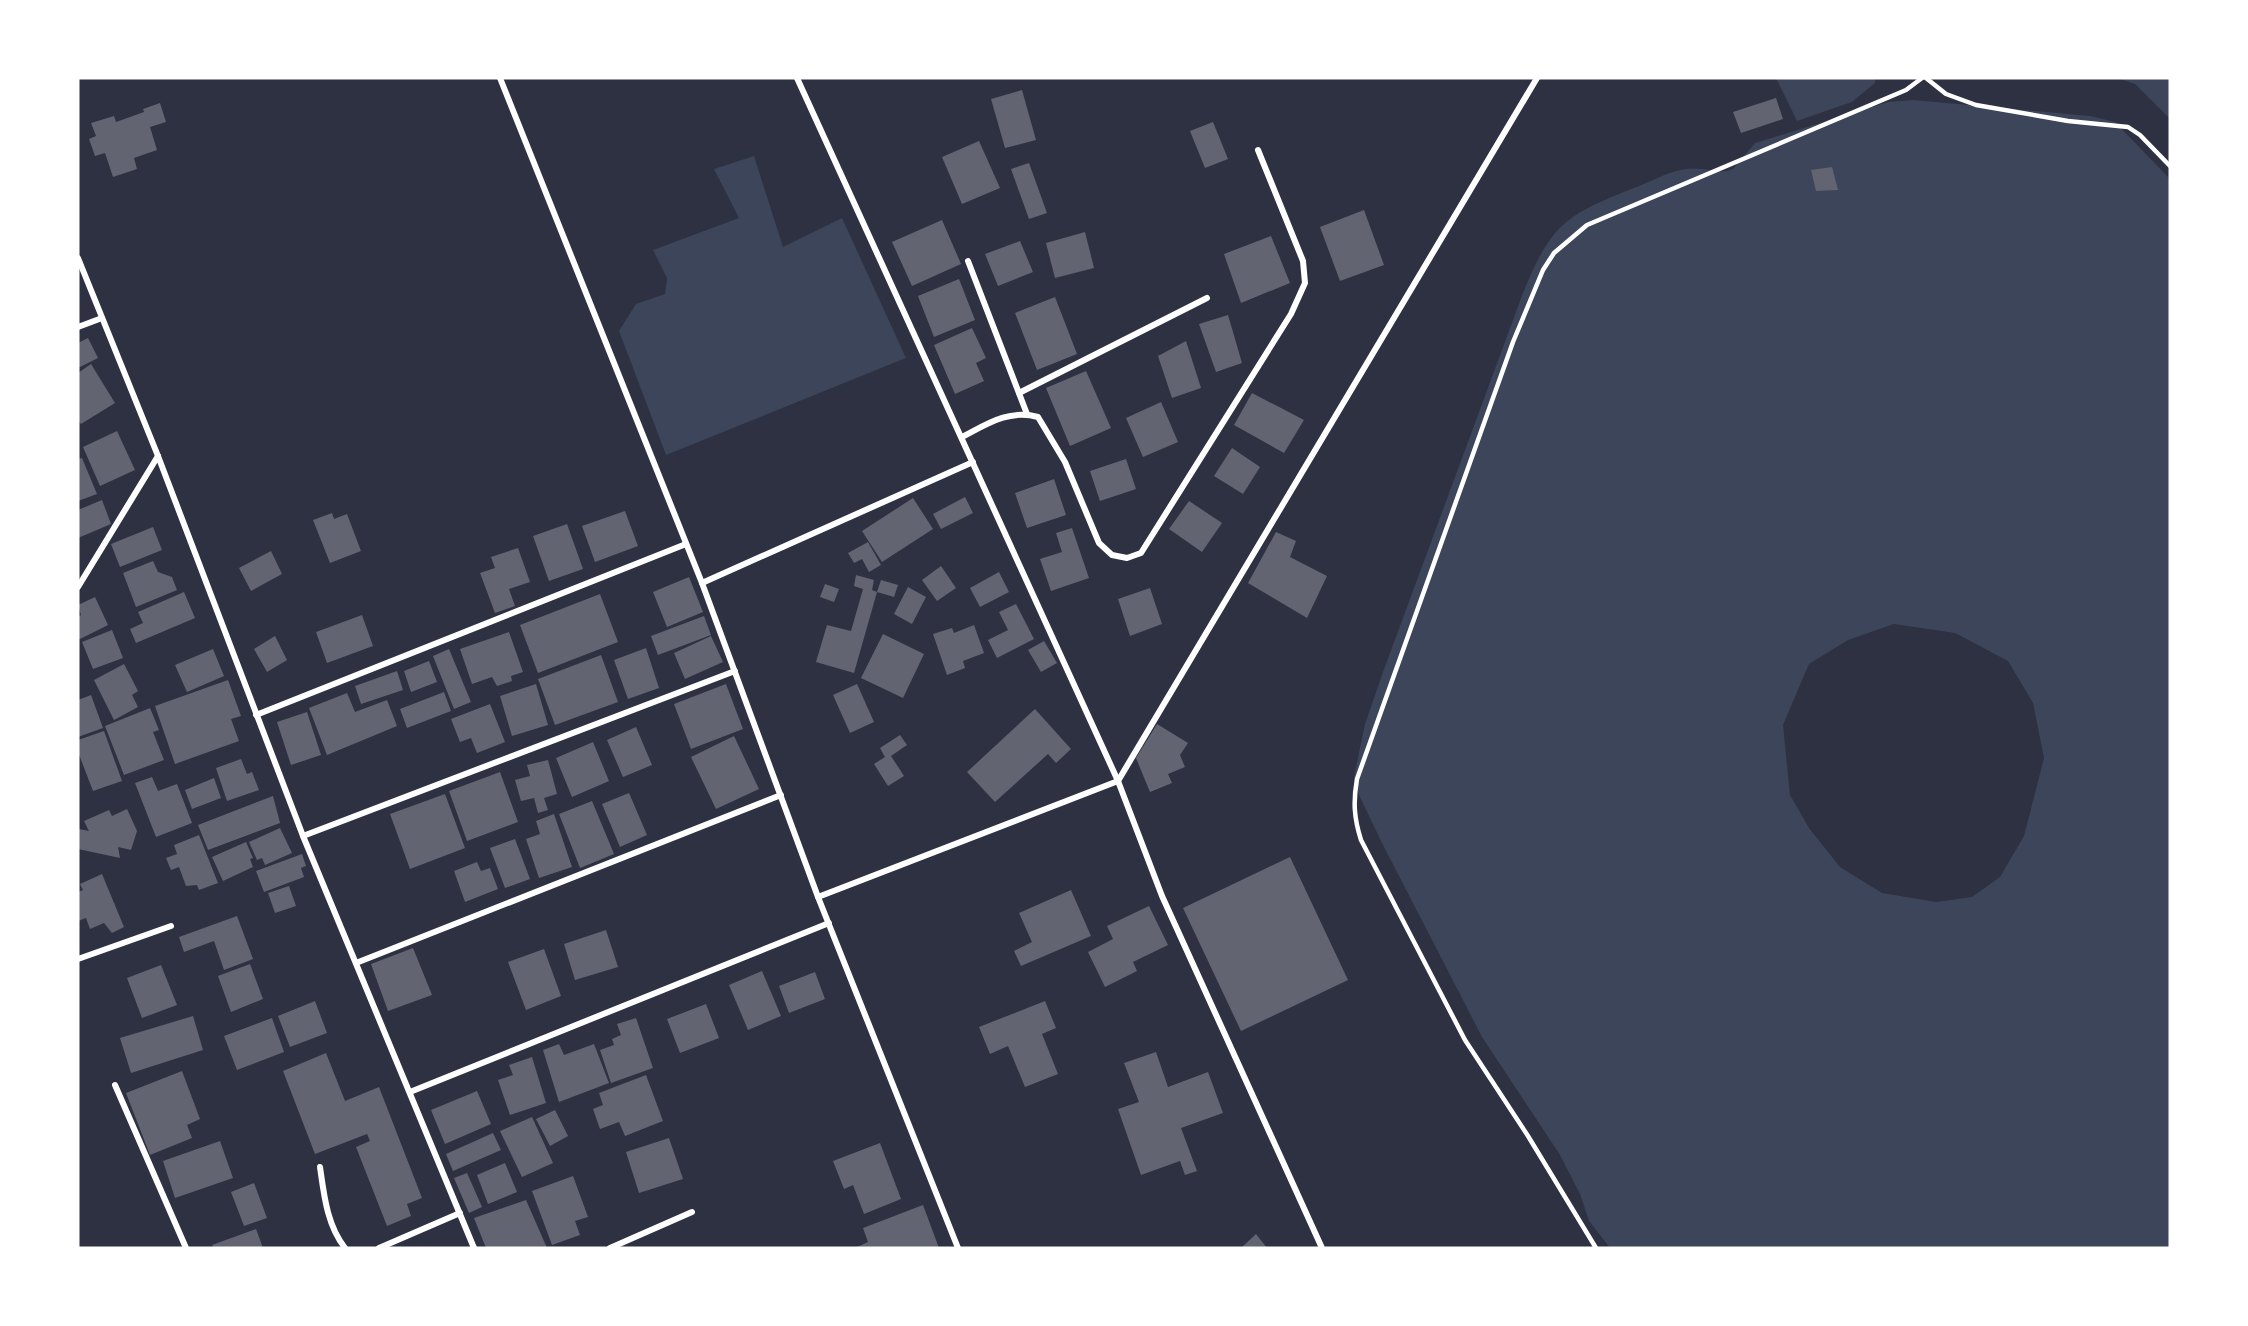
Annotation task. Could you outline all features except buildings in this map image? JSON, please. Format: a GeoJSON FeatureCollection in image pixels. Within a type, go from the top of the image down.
{"type":"FeatureCollection","features":[{"type":"Feature","properties":{"kind":"street"},"geometry":{"type":"LineString","coordinates":[[500,78],[702,583],[818,897],[958,1248]]}},
{"type":"Feature","properties":{"kind":"street"},"geometry":{"type":"LineString","coordinates":[[797,78],[1118,782],[1162,896],[1322,1248]]}},
{"type":"Feature","properties":{"kind":"street"},"geometry":{"type":"LineString","coordinates":[[818,897],[1118,782],[1537,78]]}},
{"type":"Feature","properties":{"kind":"street"},"geometry":{"type":"LineString","coordinates":[[962,437],[995,419],[1021,412],[1038,417],[1065,462],[1099,543],[1112,555],[1127,558],[1141,553],[1292,314],[1305,283],[1303,261],[1258,150]]}},
{"type":"Feature","properties":{"kind":"street"},"geometry":{"type":"LineString","coordinates":[[78,258],[158,456],[303,836],[474,1248]]}},
{"type":"Feature","properties":{"kind":"street"},"geometry":{"type":"LineString","coordinates":[[968,261],[1027,414]]}},
{"type":"Feature","properties":{"kind":"street"},"geometry":{"type":"LineString","coordinates":[[1019,393],[1207,298]]}},
{"type":"Feature","properties":{"kind":"street"},"geometry":{"type":"LineString","coordinates":[[78,327],[102,318]]}},
{"type":"Feature","properties":{"kind":"street"},"geometry":{"type":"LineString","coordinates":[[78,587],[158,456]]}},
{"type":"Feature","properties":{"kind":"street"},"geometry":{"type":"LineString","coordinates":[[702,583],[972,462]]}},
{"type":"Feature","properties":{"kind":"street"},"geometry":{"type":"LineString","coordinates":[[256,715],[686,544]]}},
{"type":"Feature","properties":{"kind":"street"},"geometry":{"type":"LineString","coordinates":[[303,836],[735,671]]}},
{"type":"Feature","properties":{"kind":"street"},"geometry":{"type":"LineString","coordinates":[[356,963],[781,795]]}},
{"type":"Feature","properties":{"kind":"street"},"geometry":{"type":"LineString","coordinates":[[410,1092],[829,923]]}},
{"type":"Feature","properties":{"kind":"street"},"geometry":{"type":"LineString","coordinates":[[78,959],[171,926]]}},
{"type":"Feature","properties":{"kind":"street"},"geometry":{"type":"LineString","coordinates":[[115,1085],[186,1248]]}},
{"type":"Feature","properties":{"kind":"street"},"geometry":{"type":"LineString","coordinates":[[320,1167],[325,1199],[335,1235],[345,1248]]}},
{"type":"Feature","properties":{"kind":"street"},"geometry":{"type":"LineString","coordinates":[[611,1248],[692,1212]]}},
{"type":"Feature","properties":{"kind":"street"},"geometry":{"type":"LineString","coordinates":[[378,1248],[460,1214]]}},
{"type":"Feature","properties":{"kind":"lane"},"geometry":{"type":"LineString","coordinates":[[1596,1248],[1528,1136],[1465,1040],[1361,840],[1354,810],[1358,779],[1513,342],[1544,270],[1554,254],[1587,225],[1906,90],[1924,78],[1946,94],[1976,105],[2068,121],[2128,127],[2170,166]]}},
{"type":"Feature","properties":{"kind":"shaded area"},"geometry":{"type":"Polygon","coordinates":[[[1776,78],[1875,78],[1875,83],[1852,102],[1797,121],[1776,78]]]}},
{"type":"Feature","properties":{"kind":"shaded area"},"geometry":{"type":"Polygon","coordinates":[[[2117,78],[2170,78],[2170,119],[2135,84],[2117,78]]]}},
{"type":"Feature","properties":{"kind":"shaded area"},"geometry":{"type":"Polygon","coordinates":[[[1914,100],[2090,116],[2115,122],[2170,179],[2170,1248],[1610,1248],[1589,1221],[1580,1194],[1560,1155],[1482,1037],[1357,791],[1354,777],[1365,724],[1383,672],[1523,293],[1542,251],[1552,237],[1563,225],[1591,206],[1666,174],[1691,169],[1727,171],[1733,169],[1755,143],[1888,102],[1914,100]],[[1894,624],[1848,640],[1809,664],[1783,725],[1790,795],[1809,828],[1840,867],[1882,893],[1936,902],[1972,897],[2000,877],[2024,836],[2044,758],[2033,703],[2008,661],[1955,633],[1894,624]]]}},
{"type":"Feature","properties":{"kind":"shaded area"},"geometry":{"type":"Polygon","coordinates":[[[754,156],[783,247],[842,218],[906,358],[666,455],[619,331],[636,304],[665,294],[667,278],[653,250],[739,218],[714,169],[754,156]]]}}]}
